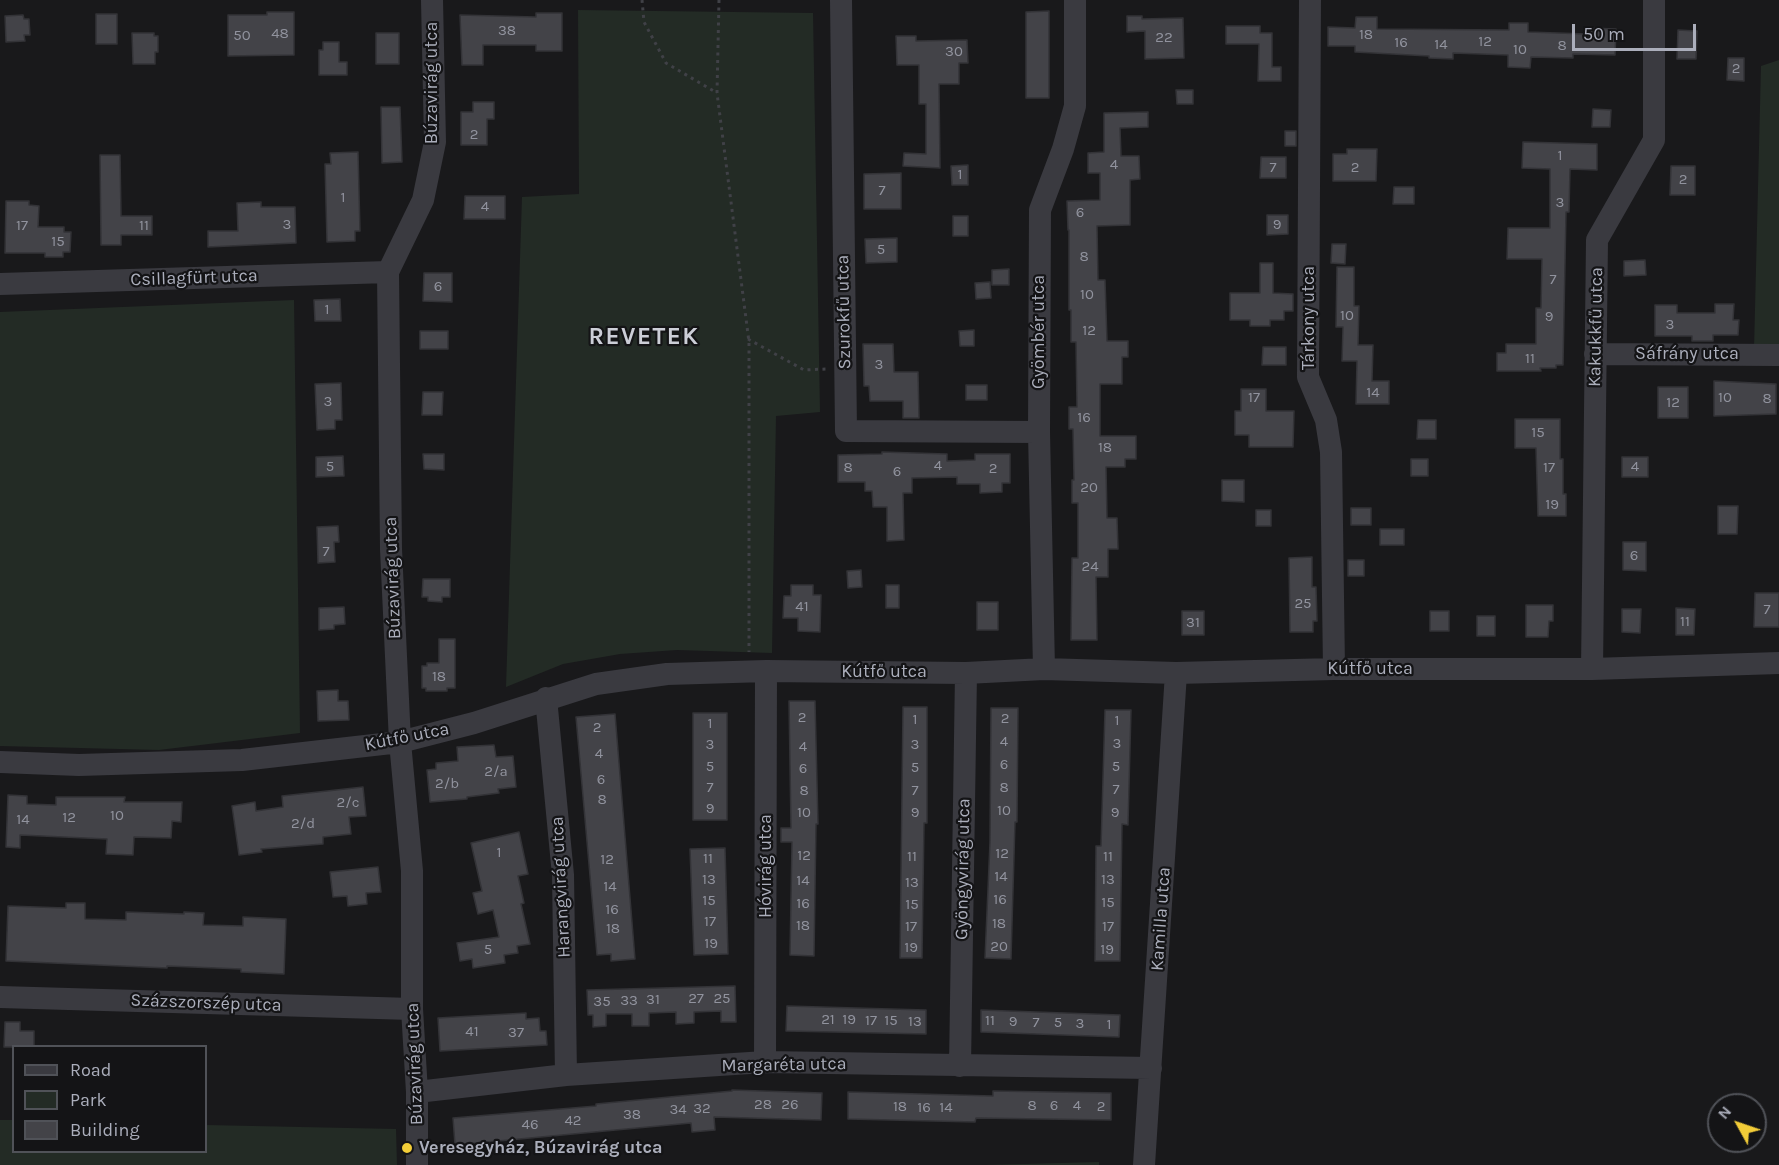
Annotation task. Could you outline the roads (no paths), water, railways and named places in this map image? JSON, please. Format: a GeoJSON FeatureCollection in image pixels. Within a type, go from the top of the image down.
{"type":"FeatureCollection","features":[{"type":"Feature","properties":{"kind":"street","name":"Búzavirág utca"},"geometry":{"type":"LineString","coordinates":[[417,1165],[417,1092],[412,1009],[412,871],[400,742],[392,549],[388,272],[423,200],[435,142],[432,0]]}},
{"type":"Feature","properties":{"kind":"street","name":"Szurokfű utca"},"geometry":{"type":"LineString","coordinates":[[841,0],[846,431],[1039,432]]}},
{"type":"Feature","properties":{"kind":"street","name":"Gyömbér utca"},"geometry":{"type":"LineString","coordinates":[[1044,669],[1039,432],[1040,210],[1063,149],[1075,106],[1075,0]]}},
{"type":"Feature","properties":{"kind":"street","name":"Tárkony utca"},"geometry":{"type":"LineString","coordinates":[[1310,0],[1308,377],[1326,420],[1331,452],[1334,669]]}},
{"type":"Feature","properties":{"kind":"street","name":"Kakukkfű utca"},"geometry":{"type":"LineString","coordinates":[[1592,669],[1597,240],[1654,140],[1654,0]]}},
{"type":"Feature","properties":{"kind":"street","name":"Csillagfürt utca"},"geometry":{"type":"LineString","coordinates":[[0,284],[388,272]]}},
{"type":"Feature","properties":{"kind":"street","name":"Sáfrány utca"},"geometry":{"type":"LineString","coordinates":[[1595,354],[1779,355]]}},
{"type":"Feature","properties":{"kind":"street","name":"Kútfő utca"},"geometry":{"type":"LineString","coordinates":[[0,762],[79,765],[242,760],[400,742],[474,723],[546,698],[596,684],[667,674],[758,671],[966,673],[1044,669],[1176,673],[1334,669],[1592,669],[1779,663]]}},
{"type":"Feature","properties":{"kind":"street","name":"Hóvirág utca"},"geometry":{"type":"LineString","coordinates":[[758,671],[765,1062]]}},
{"type":"Feature","properties":{"kind":"street","name":"Gyöngyvirág utca"},"geometry":{"type":"LineString","coordinates":[[960,1066],[966,673]]}},
{"type":"Feature","properties":{"kind":"street","name":"Kamilla utca"},"geometry":{"type":"LineString","coordinates":[[1144,1165],[1176,673]]}},
{"type":"Feature","properties":{"kind":"street","name":"Harangvirág utca"},"geometry":{"type":"LineString","coordinates":[[546,698],[563,875],[566,1075]]}},
{"type":"Feature","properties":{"kind":"street","name":"Százszorszép utca"},"geometry":{"type":"LineString","coordinates":[[0,997],[412,1009]]}},
{"type":"Feature","properties":{"kind":"street","name":"Margaréta utca"},"geometry":{"type":"LineString","coordinates":[[417,1092],[566,1075],[765,1062],[1151,1068]]}},
{"type":"Feature","properties":{"kind":"place","name":"Veresegyház, Búzavirág utca"},"geometry":{"type":"Point","coordinates":[407,1148]}},
{"type":"Feature","properties":{"kind":"district","name":"REVETEK"},"geometry":{"type":"Point","coordinates":[644,337]}}]}
